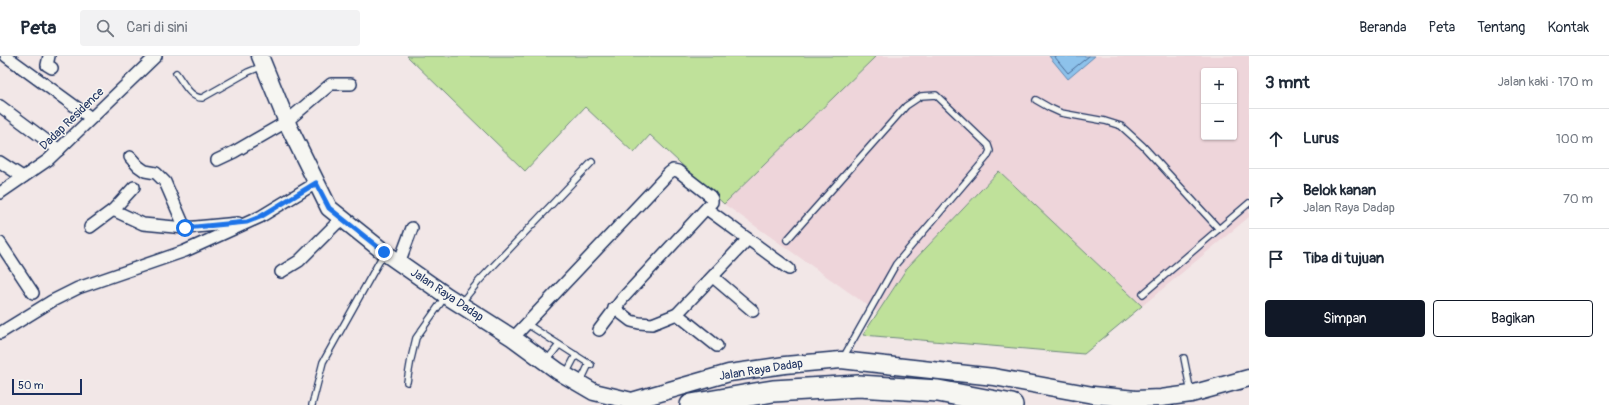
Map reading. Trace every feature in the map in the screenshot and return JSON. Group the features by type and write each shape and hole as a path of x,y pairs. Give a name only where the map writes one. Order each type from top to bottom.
{"highway":[{"path":"691,405 773,391 859,386 938,391 1012,405"}],"main road":[{"name":"Jalan Raya Dadap","path":"261,61 286,122 329,208 384,252 453,300 513,338 545,362 594,392 627,403 729,373 785,365 841,360 994,377 1093,395 1149,398 1162,398 1191,394 1249,378"}],"street":[{"path":"6,56 91,118"},
{"path":"48,56 47,65 52,68"},
{"name":"Dadap Residence","path":"0,193 48,160 156,56"},
{"path":"217,160 286,122 331,84 351,84"},
{"path":"0,106 59,150"},
{"path":"130,157 145,171 156,173 165,182 185,228"},
{"path":"0,162 23,177"},
{"path":"513,338 673,170 678,171 710,196 712,202 614,308 599,330"},
{"path":"0,333 52,301 78,288 180,254 260,217 316,183"},
{"path":"90,227 113,210 134,186"},
{"path":"707,209 788,269"},
{"path":"113,210 143,224 185,228 247,222"},
{"path":"281,272 299,261 342,218"},
{"path":"399,262 412,228"},
{"path":"614,308 630,321 639,323 652,324 677,314 748,239"},
{"path":"0,244 33,292"},
{"path":"713,277 753,311"},
{"path":"677,314 716,346"}],"lane":[{"path":"176,73 192,95 202,98 248,72 261,61"},
{"path":"787,240 906,106 921,96 936,95 988,145 990,151 987,157 896,264 841,360"},
{"path":"1036,100 1061,113 1109,121 1121,126 1142,146 1219,229"},
{"path":"407,382 416,338 453,300 479,281 592,162"},
{"path":"1143,294 1249,203"},
{"path":"312,405 323,362 384,252"},
{"path":"527,324 590,364 580,384"},
{"path":"545,362 559,345"},
{"path":"565,375 576,355"},
{"path":"1184,358 1191,394"}],"shaded area":[{"path":"876,56 1249,56 1249,217 1142,306 999,171 907,268 877,312 724,204"}],"green space":[{"path":"407,56 876,56 724,204 650,135 634,153 585,107 525,171"},
{"path":"999,171 1142,306 1084,354 863,335 907,268"}],"water":[{"path":"1049,56 1095,56 1068,79"}],"route":[{"path":"185,228 247,222 260,217 316,183 329,208 384,252"}]}
